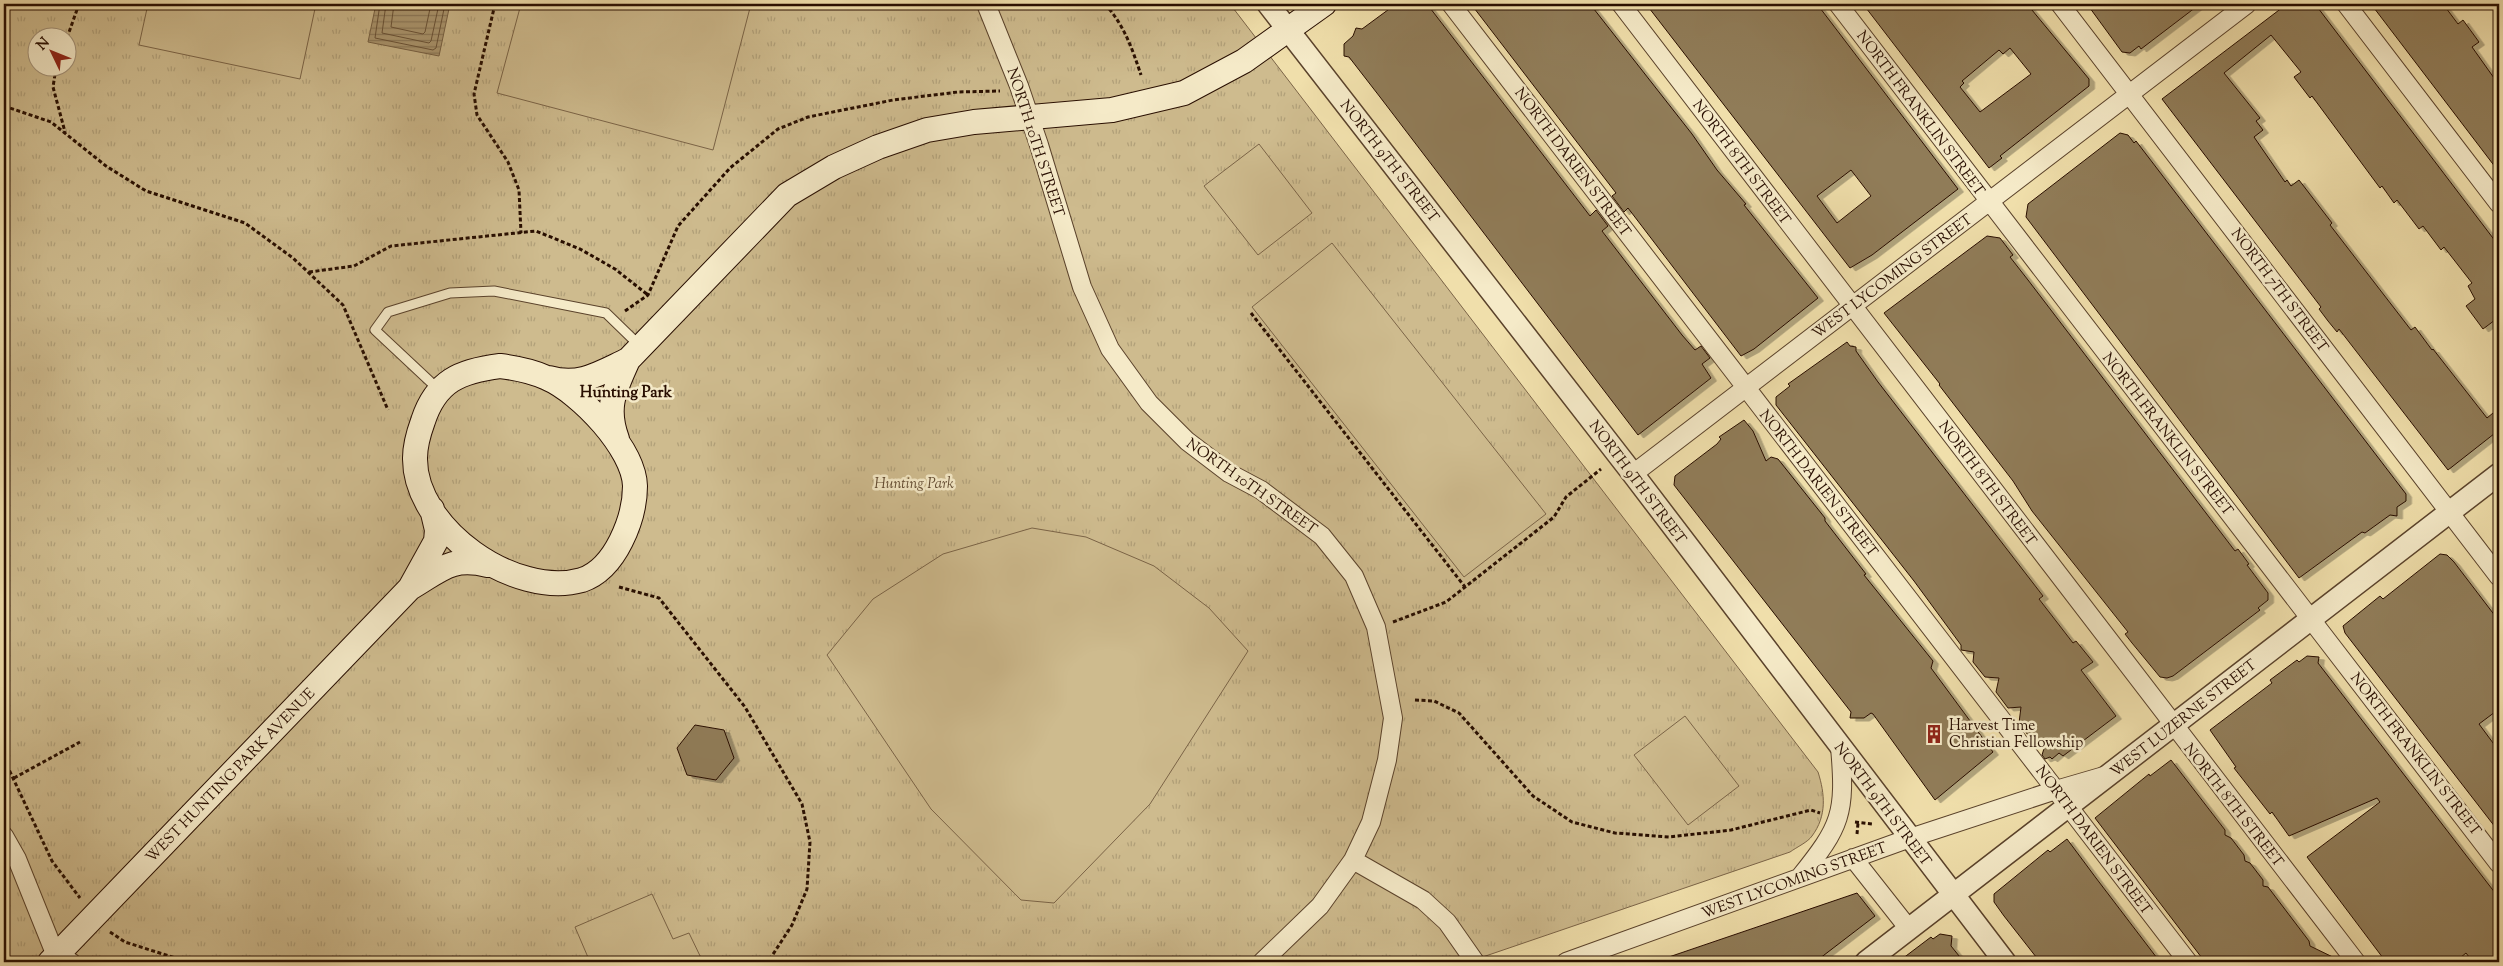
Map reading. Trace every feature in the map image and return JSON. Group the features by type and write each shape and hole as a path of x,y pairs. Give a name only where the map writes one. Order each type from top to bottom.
{"main road":[{"name":"WEST HUNTING PARK AVENUE","path":"432,508 454,536 473,554 516,577 560,582 582,580 600,570 616,550 623,536 633,504 635,485 629,464 619,444 610,413 613,395 635,353 787,195 834,167 878,147 927,130 974,122 1112,110 1184,94 1244,61 1324,4"},
{"name":"WEST HUNTING PARK AVENUE","path":"59,960 410,588 436,541 437,530 432,508 418,478 415,458 418,433 427,408 438,389 454,378 474,369 500,366 524,370 564,383 576,382 594,376 635,353"},
{"name":"WEST HUNTING PARK AVENUE","path":"549,378 588,408 619,444"},
{"name":"WEST HUNTING PARK AVENUE","path":"410,588 457,562 470,560 492,565"}],"street":[{"name":"NORTH 10TH STREET","path":"986,4 1029,117 1082,287 1110,349 1149,403 1187,441 1229,473 1261,490 1322,536 1354,576 1376,627 1393,718 1387,760 1370,822 1353,860 1320,906 1262,962"},
{"name":"NORTH 9TH STREET","path":"1268,4 1633,474 2005,962"},
{"name":"NORTH DARIEN STREET","path":"1451,4 2188,962"},
{"name":"NORTH 8TH STREET","path":"1621,4 2356,962"},
{"name":"NORTH FRANKLIN STREET","path":"1838,4 2499,864"},
{"name":"NORTH 7TH STREET","path":"2060,4 2499,577"},
{"name":"WEST LYCOMING STREET","path":"1633,474 2247,4"},
{"path":"2346,4 2499,204"},
{"name":"WEST LUZERNE STREET","path":"1866,962 1953,895 2062,798 2109,775 2499,474"},
{"path":"1799,878 1826,844 1839,818 1844,788 1840,747"},
{"name":"WEST LYCOMING STREET","path":"1566,962 1910,838 2062,798"},
{"path":"4,836 17,859 59,960"},
{"path":"1853,858 1909,929"},
{"path":"1353,860 1423,900 1447,922 1475,962"}],"lane":[{"path":"438,389 375,330 388,312 450,293 494,292 606,313 635,353"}],"path":[{"path":"4,10 18,4"},
{"path":"71,28 79,4"},
{"path":"495,4 474,94 477,115 508,162 519,190 521,233"},
{"path":"1105,4 1118,19 1131,44 1141,75"},
{"path":"54,78 53,87 66,133"},
{"path":"624,311 648,296 678,226 730,168 778,129 808,117 893,100 958,92 1000,91"},
{"path":"4,106 51,122 106,166 146,190 245,223 293,258 343,305 388,410"},
{"path":"308,272 354,266 391,246 536,231 580,249 615,269 648,296"},
{"path":"1250,313 1465,587"},
{"path":"1392,622 1446,602 1554,517 1566,497 1601,469"},
{"path":"619,587 659,598 745,706 802,804 810,842 807,889 792,925 768,962"},
{"path":"1415,700 1434,701 1459,714 1533,796 1572,822 1615,833 1669,837 1731,830 1811,810 1826,814"},
{"path":"14,778 80,742"},
{"path":"4,759 52,861 83,902"},
{"path":"1858,834 1858,823 1872,824"},
{"path":"105,928 125,942 188,962"}],"green space":[{"name":"Hunting Park","path":"4,4 1230,4 1818,772 1822,788 1822,813 1817,828 1808,840 1790,852 1468,962 4,962"},
{"path":"148,4 316,4 300,79 139,45"},
{"path":"521,4 751,4 713,150 497,93"},
{"path":"1259,144 1312,213 1258,255 1204,186"},
{"path":"1332,243 1546,514 1464,577 1252,307"},
{"path":"1032,528 1086,537 1154,566 1209,608 1248,651 1150,804 1054,903 1021,900 931,809 827,655 873,599 943,554"},
{"path":"1685,716 1739,786 1688,825 1634,755"},
{"path":"652,894 673,939 689,933 703,962 590,962 575,927"}],"water":[{"path":"376,4 450,4 439,56 368,42"}],"building":[{"path":"1396,4 1427,4 1590,216 1596,210 1608,226 1602,231 1682,335 1695,350 1701,346 1710,358 1702,364 1711,378 1638,435 1349,57 1344,56 1344,44 1353,36 1356,28 1362,29"},
{"path":"1471,4 1590,4 1818,298 1754,349 1741,356 1628,208 1624,212 1612,196 1616,193"},
{"path":"1646,4 1817,4 1958,189 1872,255 1850,268","holes":["1851,170 1871,196 1837,223 1817,196"]},
{"path":"1863,4 2027,4 2089,79 2089,86 2000,156 2002,158 1989,168","holes":["2010,48 2031,74 1980,112 1960,87 1964,83 1962,81 1999,50 2003,54"]},
{"path":"2087,4 2200,4 2141,49 2139,46 2130,53 2122,52"},
{"path":"2287,4 2315,4 2499,246 2499,317 2483,329 2466,306 2475,299 2468,286 2472,283 2444,247 2441,250 2423,226 2419,229 2397,200 2394,203 2382,186 2380,188 2312,96 2310,98 2294,77 2301,72 2271,35 2224,73 2260,118 2256,121 2263,130 2254,137 2285,182 2287,180 2291,186 2299,180 2332,223 2330,225 2411,330 2415,327 2487,418 2499,408 2499,430 2448,470 2339,329 2337,332 2328,321 2319,309 2321,307 2162,99"},
{"path":"2371,4 2443,4 2458,24 2463,20 2479,42 2472,47 2499,85 2499,172"},
{"path":"2120,133 2128,135 2134,143 2136,141 2406,494 2406,501 2397,507 2397,516 2390,515 2365,533 2362,532 2299,578 2026,217 2028,204"},
{"path":"1987,236 2000,238 2013,255 2010,257 2235,551 2238,549 2249,564 2247,565 2268,593 2268,600 2258,608 2260,610 2173,676 2167,678 2160,677 2132,643 2125,634 2128,632 2032,511 2013,481 1884,313"},
{"path":"1847,342 1850,346 1856,347 1856,351 1878,382 2043,596 2039,599 2073,643 2076,641 2093,662 2081,670 2116,716 2063,756 2059,753 2052,759 2050,757 2045,759 2042,755 2047,739 2031,739 2019,723 2021,707 2008,708 1996,692 1999,678 1985,677 1973,662 1974,652 1961,650 1961,645 1914,581 1776,405 1776,397 1790,386 1788,384"},
{"path":"1744,420 1753,431 1766,461 1771,457 1778,459 1825,518 1825,521 1866,574 1864,575 1933,661 1931,668 1993,752 1935,800 1873,714 1871,713 1864,718 1850,718 1851,712 1674,485 1675,476 1717,444 1721,439 1719,437"},
{"path":"2440,554 2447,555 2454,562 2499,621 2499,709 2479,724 2499,751 2499,832 2345,633 2343,626 2380,596 2383,599"},
{"path":"2307,656 2319,657 2318,663 2499,898 2499,962 2473,962 2466,953 2455,962 2386,962 2307,857 2380,802 2377,798 2289,836 2272,812 2270,814 2234,768 2236,767 2210,730 2272,683 2270,680 2297,660 2299,662"},
{"path":"695,725 724,730 734,758 716,780 687,775 677,748"},
{"path":"2171,760 2225,830 2225,835 2231,838 2244,855 2245,861 2250,863 2263,880 2263,886 2268,887 2309,941 2310,946 2343,962 2205,962 2095,818 2149,774 2150,776"},
{"path":"2067,839 2160,962 2040,962 2004,916 1994,902 1994,894 2048,850 2050,852"},
{"path":"1857,893 1875,916 1815,962 1664,962 1663,959"},
{"path":"1940,934 1952,936 1951,946 1964,962 1898,962 1931,937 1933,939"}],"place":[{"name":"Harvest Time Christian Fellowship","path":"1934,734"}],"district":[{"name":"Hunting Park","path":"626,391"}]}
